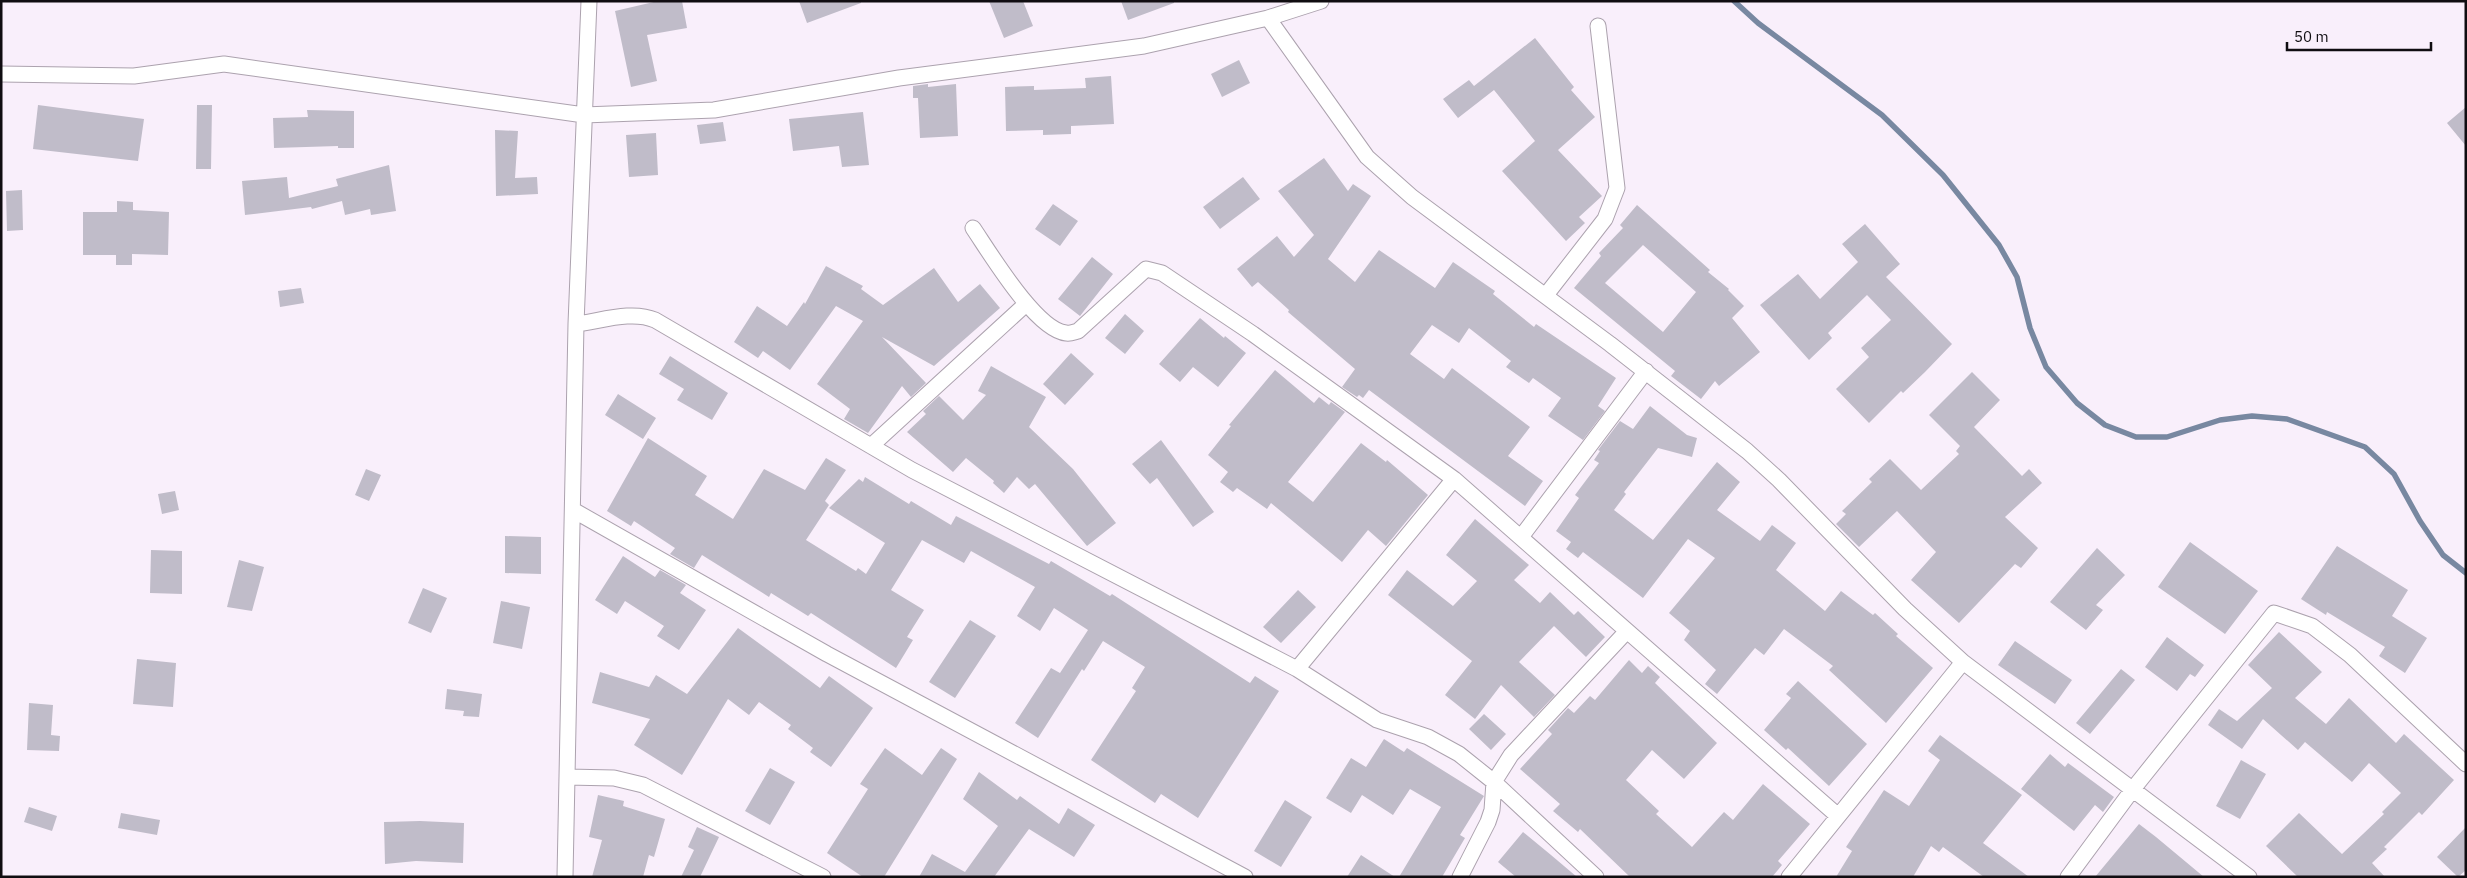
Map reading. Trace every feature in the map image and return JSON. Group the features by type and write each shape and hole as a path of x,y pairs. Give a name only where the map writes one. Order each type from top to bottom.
{"street":[{"path":"565,877 576,324 590,1"},
{"path":"1,74 134,76 224,64 584,115 714,110 899,78 1144,46 1268,18 1321,1"},
{"path":"1268,18 1367,157 1412,197 1546,295 1747,451 1905,609 1963,662 2249,877"},
{"path":"1546,295 1606,219 1617,188 1598,26"},
{"path":"973,228 1026,304 1056,330 1068,334 1078,331 1146,269 1162,273 1253,334 1454,479 1838,816"},
{"path":"871,446 1026,304"},
{"path":"576,324 645,316 912,470 1297,669 1377,720 1428,737 1459,754 1494,782 1596,877"},
{"path":"1521,537 1646,372"},
{"path":"1297,669 1454,479"},
{"path":"573,510 826,654 1239,875"},
{"path":"2068,877 2133,789 2274,613 2312,626 2350,656 2466,764"},
{"path":"1460,877 1492,810 1494,782 1510,755 1628,631"},
{"path":"1789,877 1963,662"},
{"path":"567,777 614,778 643,785 823,877"}],"building":[{"path":"658,1 682,1 687,28 647,35 657,81 631,87 615,11"},
{"path":"799,1 861,1 861,3 807,23"},
{"path":"989,1 1023,1 1033,26 1004,38"},
{"path":"1121,1 1174,1 1174,3 1128,20"},
{"path":"1535,38 1574,87 1571,90 1595,117 1558,150 1602,196 1579,217 1585,223 1566,241 1502,171 1535,141 1494,90 1458,118 1443,99 1469,80 1474,86"},
{"path":"1239,60 1250,83 1222,97 1211,74"},
{"path":"1111,76 1114,124 1071,126 1071,134 1043,135 1043,130 1006,131 1005,87 1034,86 1034,90 1086,88 1085,78"},
{"path":"928,84 928,87 956,84 958,136 920,138 918,98 913,98 913,86"},
{"path":"38,105 144,119 138,161 33,149"},
{"path":"197,105 212,105 211,169 196,169"},
{"path":"2466,107 2466,146 2447,123"},
{"path":"307,110 354,111 354,148 338,148 338,146 274,148 273,118 308,117"},
{"path":"863,112 869,165 842,167 839,146 793,151 789,119"},
{"path":"723,122 726,141 700,144 697,125"},
{"path":"495,130 518,131 515,178 537,177 538,194 496,196"},
{"path":"656,133 658,175 629,177 626,135"},
{"path":"1324,158 1348,191 1353,184 1371,196 1328,259 1355,282 1379,250 1435,288 1453,262 1495,291 1493,294 1534,327 1536,324 1616,378 1598,406 1605,411 1583,440 1548,416 1561,398 1533,378 1529,383 1506,367 1511,361 1469,328 1459,343 1432,325 1410,354 1444,379 1452,368 1530,427 1508,456 1543,481 1525,506 1369,390 1363,398 1359,395 1357,397 1342,387 1355,369 1288,312 1289,310 1258,282 1252,287 1237,269 1277,236 1294,257 1314,235 1278,191"},
{"path":"389,165 396,211 371,215 370,209 345,215 342,201 312,209 311,207 245,215 242,181 287,177 289,198 338,186 336,179"},
{"path":"1243,177 1260,199 1220,229 1203,207"},
{"path":"22,190 23,230 7,231 6,191"},
{"path":"117,201 133,202 133,210 169,212 168,255 132,254 132,265 116,265 116,255 83,255 83,212 117,212"},
{"path":"1053,204 1078,221 1060,246 1035,229"},
{"path":"1637,205 1710,270 1708,272 1729,289 1744,306 1732,318 1760,352 1719,386 1715,381 1701,399 1671,376 1675,371 1574,288 1601,256 1599,253 1623,228 1620,225","holes":["1643,245 1696,292 1663,332 1605,283"]},
{"path":"1865,224 1900,264 1886,277 1952,344 1903,393 1901,391 1869,423 1836,389 1869,357 1861,348 1891,320 1867,295 1828,333 1832,338 1809,360 1760,305 1798,274 1820,299 1858,262 1842,244"},
{"path":"1092,257 1113,274 1080,316 1058,299"},
{"path":"826,266 863,286 861,289 883,305 934,268 958,302 980,284 1000,308 934,366 882,337 926,383 911,397 902,386 868,433 844,419 850,409 817,384 863,321 836,306 790,370 763,351 758,358 734,342 757,306 787,326 804,302 805,304"},
{"path":"301,288 304,303 280,307 278,291"},
{"path":"1125,314 1144,331 1125,354 1105,338"},
{"path":"1200,318 1246,353 1218,387 1193,367 1180,382 1159,364"},
{"path":"1071,353 1094,374 1065,405 1043,384"},
{"path":"670,356 728,393 712,420 677,400 684,389 659,374"},
{"path":"991,366 1046,397 1029,427 1073,469 1116,523 1087,546 1035,484 1029,489 1017,477 1004,493 993,483 994,481 966,458 953,472 907,432 926,414 923,411 939,396 963,420 986,395 978,391"},
{"path":"1275,370 1314,403 1319,397 1329,405 1331,402 1345,412 1288,482 1313,502 1361,443 1386,462 1387,460 1428,495 1386,546 1368,530 1342,562 1271,503 1267,509 1237,488 1233,492 1220,482 1228,472 1208,455 1231,426 1229,425"},
{"path":"1972,372 2000,400 1974,427 2022,476 2029,469 2042,483 2005,517 2038,548 2021,568 2015,564 1959,623 1911,580 1936,552 1897,511 1859,547 1836,524 1846,514 1842,511 1872,482 1869,479 1890,459 1921,490 1959,454 1956,451 1960,446 1929,415"},
{"path":"618,394 656,418 643,439 605,415"},
{"path":"1650,406 1687,435 1697,438 1692,457 1658,448 1624,492 1626,494 1614,510 1653,540 1717,462 1740,482 1717,510 1760,541 1772,525 1796,543 1776,570 1825,611 1841,591 1873,615 1875,613 1898,634 1896,636 1933,668 1886,723 1829,670 1833,666 1784,629 1764,655 1755,648 1717,694 1705,684 1716,670 1684,640 1690,631 1669,613 1715,558 1688,539 1643,598 1583,552 1578,558 1566,549 1571,542 1556,531 1579,498 1575,495 1599,463 1594,460 1600,451 1598,450 1620,421 1633,429"},
{"path":"648,438 707,476 695,495 733,519 764,469 805,490 826,458 846,470 825,501 829,505 806,540 856,571 858,568 866,574 885,543 829,508 859,479 863,482 865,477 909,504 911,501 951,525 956,516 1049,564 1051,561 1110,596 1112,594 1250,683 1255,676 1279,691 1198,818 1161,794 1155,803 1091,760 1136,691 1132,688 1145,667 1103,641 1084,671 1082,669 1038,738 1015,723 1051,668 1060,673 1088,630 1054,608 1040,631 1017,616 1035,587 971,551 964,563 922,540 891,590 924,610 907,637 913,640 896,668 811,613 808,616 771,593 769,597 702,555 694,568 670,554 675,548 634,521 631,526 607,511"},
{"path":"1161,440 1214,512 1193,527 1157,478 1150,484 1132,464"},
{"path":"366,469 381,475 369,501 355,495"},
{"path":"175,491 179,510 162,514 158,494"},
{"path":"1475,519 1529,565 1514,580 1540,603 1550,592 1574,615 1578,611 1605,637 1586,657 1554,626 1519,662 1555,695 1534,717 1501,685 1475,719 1445,695 1472,661 1388,595 1407,570 1453,606 1477,581 1446,555"},
{"path":"505,536 541,537 541,574 505,573"},
{"path":"2190,542 2258,591 2225,634 2158,587"},
{"path":"2337,546 2408,590 2392,616 2427,638 2405,673 2379,656 2385,647 2327,612 2326,615 2301,599"},
{"path":"2097,548 2125,575 2096,605 2103,610 2086,630 2050,602"},
{"path":"151,550 182,551 182,594 150,593"},
{"path":"623,556 655,577 660,570 686,585 680,593 706,610 679,650 657,636 664,626 625,601 617,614 595,600"},
{"path":"239,560 264,567 252,611 227,607"},
{"path":"423,588 447,598 431,633 408,623"},
{"path":"1298,590 1316,607 1281,643 1263,627"},
{"path":"501,601 530,607 522,649 493,643"},
{"path":"970,620 996,636 955,698 929,682"},
{"path":"738,628 820,688 829,676 873,708 831,767 810,752 813,748 788,729 791,725 759,702 749,715 728,699 682,775 634,745 650,719 592,703 600,672 649,687 656,675 687,694"},
{"path":"2279,632 2322,672 2295,698 2326,724 2349,698 2396,743 2404,734 2454,780 2422,815 2419,812 2384,847 2387,849 2372,863 2385,877 2298,877 2266,846 2299,813 2342,854 2384,814 2382,812 2401,793 2369,763 2352,782 2305,742 2298,750 2263,719 2242,749 2208,725 2219,709 2237,721 2272,688 2248,665"},
{"path":"2167,637 2204,665 2195,677 2190,674 2177,691 2145,667"},
{"path":"2015,641 2072,680 2055,704 1998,665"},
{"path":"137,659 176,663 173,707 133,704"},
{"path":"1629,660 1642,673 1648,666 1660,677 1655,683 1717,743 1684,779 1652,750 1626,780 1659,811 1656,814 1692,847 1724,812 1733,820 1763,784 1810,824 1778,861 1782,865 1772,877 1630,877 1580,829 1578,832 1553,811 1560,804 1520,769 1552,734 1548,730 1568,708 1574,713 1590,696 1595,700"},
{"path":"2121,669 2135,680 2090,734 2076,723"},
{"path":"1798,681 1867,744 1829,786 1788,748 1786,750 1764,730 1791,698 1786,694"},
{"path":"447,689 482,694 479,717 463,716 464,711 445,709"},
{"path":"29,703 53,705 51,735 60,736 59,751 27,750"},
{"path":"1484,714 1506,734 1491,750 1469,729"},
{"path":"1940,735 2022,795 1983,843 2029,877 1984,877 1943,847 1939,852 1931,846 1913,877 1836,877 1852,851 1846,847 1884,790 1909,806 1940,760 1928,751"},
{"path":"1384,739 1404,752 1407,748 1484,796 1460,835 1465,838 1442,877 1399,877 1441,807 1410,789 1393,815 1362,795 1351,813 1326,798 1351,758 1366,767"},
{"path":"885,748 922,775 941,748 957,759 884,877 863,877 827,853 868,789 860,784"},
{"path":"2050,754 2065,767 2068,763 2114,797 2103,812 2095,805 2074,831 2021,789"},
{"path":"2241,760 2266,774 2240,819 2216,806"},
{"path":"770,768 795,782 770,825 745,811"},
{"path":"979,772 1017,800 1020,796 1059,824 1068,808 1095,825 1074,857 1029,829 994,877 919,877 932,854 965,872 998,826 963,799"},
{"path":"598,795 624,801 623,806 665,819 654,857 649,855 643,877 592,877 602,840 589,837"},
{"path":"1285,800 1312,817 1281,867 1254,851"},
{"path":"29,807 57,816 52,831 24,822"},
{"path":"121,813 160,820 157,835 118,828"},
{"path":"384,822 464,823 463,863 416,861 385,864"},
{"path":"2139,824 2156,837 2204,877 2095,877"},
{"path":"697,827 719,837 700,877 681,877 694,850 688,847"},
{"path":"2466,827 2466,870 2458,877 2437,857"},
{"path":"1523,832 1577,877 1516,877 1498,862"},
{"path":"1361,855 1395,877 1347,877"}],"waterway":[{"path":"1734,1 1758,23 1882,115 1943,175 1999,245 2017,277 2030,328 2046,367 2077,403 2105,425 2136,437 2167,437 2220,420 2252,416 2287,419 2365,447 2394,474 2420,521 2443,555 2466,573"}]}
